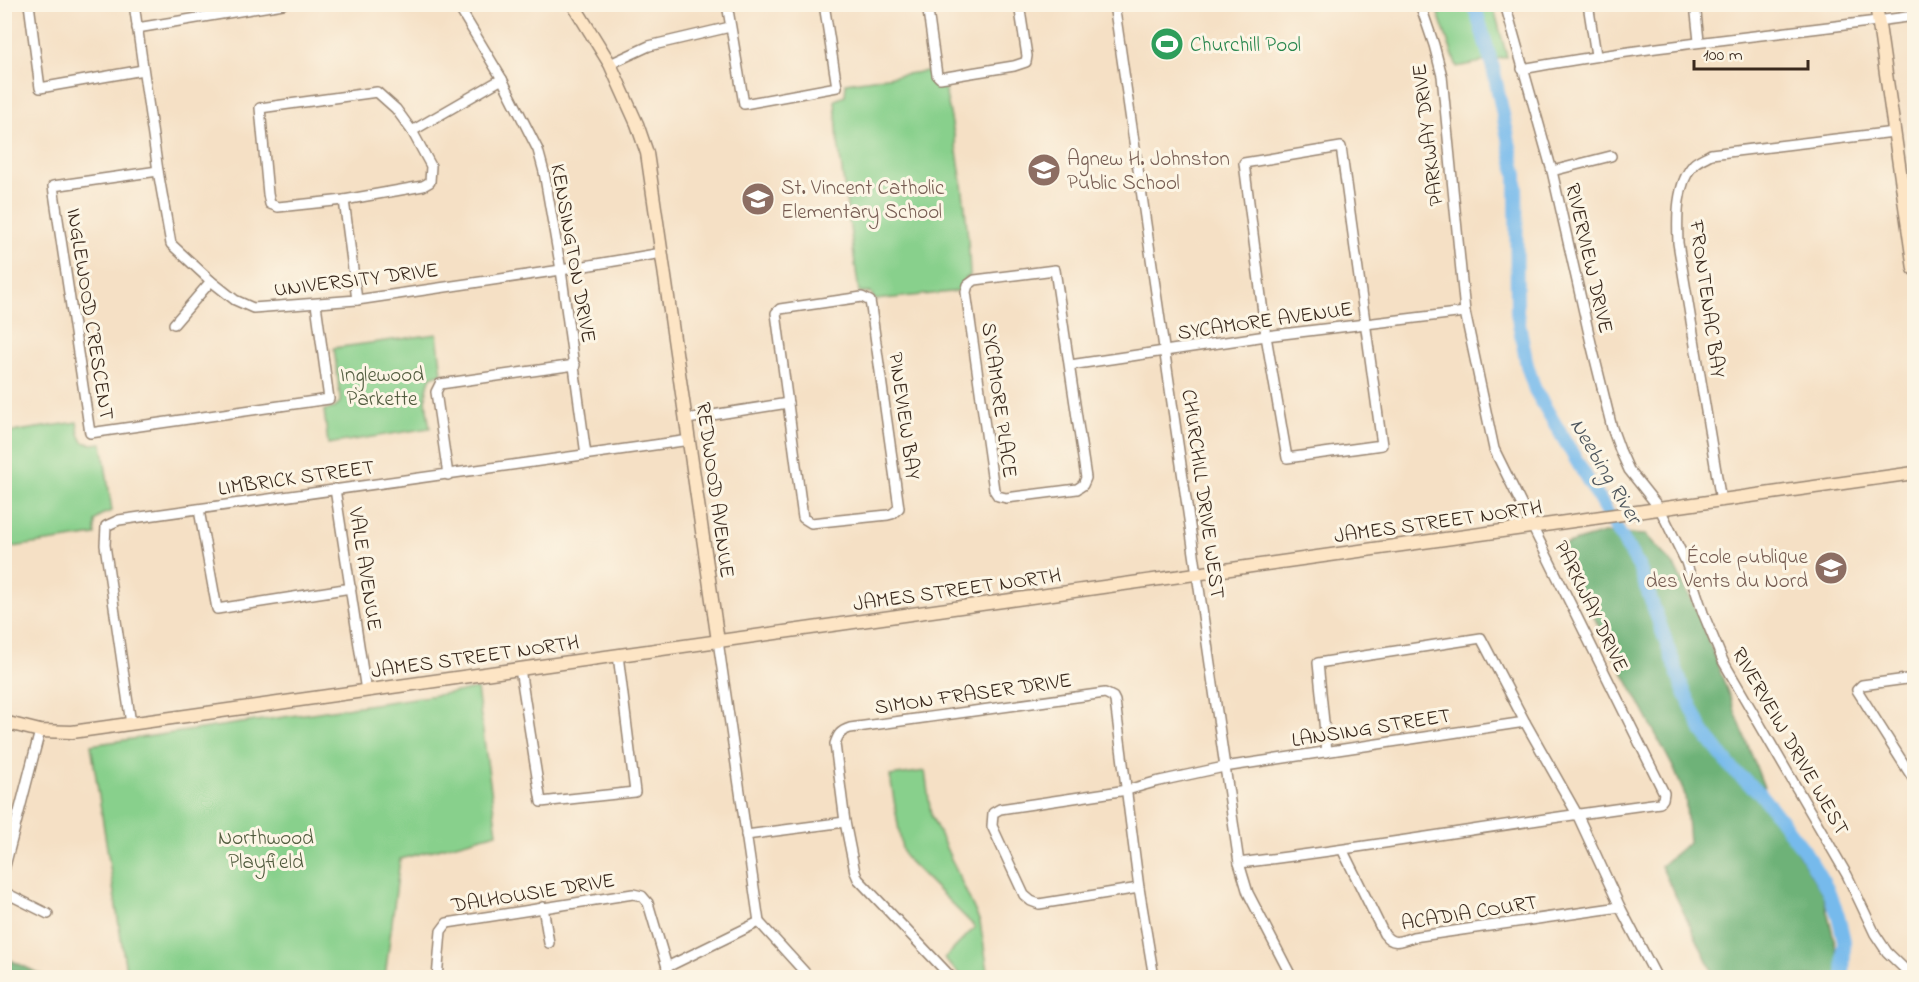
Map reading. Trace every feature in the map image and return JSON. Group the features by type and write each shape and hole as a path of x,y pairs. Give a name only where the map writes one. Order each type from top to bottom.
{"street":[{"path":"29,4 40,88 143,70"},
{"name":"UNIVERSITY DRIVE","path":"134,4 171,244 235,300 253,308 357,300 662,253"},
{"path":"137,28 243,7 283,4"},
{"name":"KENSINGTON DRIVE","path":"457,4 502,79 538,150 561,270 586,455"},
{"name":"REDWOOD AVENUE","path":"573,4 610,64 637,124 646,153 687,419 759,922"},
{"path":"727,4 744,104 837,87 824,4"},
{"path":"927,4 937,75 940,78 1026,62 1019,4"},
{"name":"CHURCHILL DRIVE WEST","path":"1114,4 1239,863 1250,897 1292,978"},
{"name":"PARKWAY DRIVE","path":"1239,863 1343,851 1659,803 1663,799 1664,793 1494,449 1465,312 1442,76 1420,4"},
{"name":"RIVERVIEW DRIVE","path":"1505,4 1552,171 1612,428 1629,470 1660,509"},
{"path":"1588,4 1596,55"},
{"path":"1695,4 1700,41"},
{"path":"1876,4 1913,246 1914,269"},
{"path":"1522,69 1596,55 1914,16"},
{"path":"610,64 649,46 730,27"},
{"path":"412,131 502,79"},
{"path":"377,92 396,109 412,131 431,166 430,182 423,186 344,200 278,207 270,204 260,108 377,92"},
{"name":"FRONTENAC BAY","path":"1721,501 1678,243 1677,218 1683,181 1695,163 1711,154 1894,132"},
{"path":"1341,147 1365,325 1382,446 1287,458 1266,336 1244,163 1341,147"},
{"path":"1552,171 1611,156"},
{"name":"INGLEWOOD CRESCENT","path":"158,171 53,186 90,433 329,399 316,304"},
{"path":"344,200 357,300"},
{"name":"SYCAMORE PLACE","path":"1055,270 1070,365 1086,478 1083,485 1077,489 1006,498 998,496 994,490 966,292 968,285 975,280 1055,270"},
{"path":"174,324 211,281"},
{"name":"PINEVIEW BAY","path":"866,298 871,307 899,503 897,511 888,515 807,522 803,518 788,403 776,313 780,309 866,298"},
{"name":"SYCAMORE AVENUE","path":"1070,365 1266,336 1465,312"},
{"path":"448,475 436,392 440,384 574,365"},
{"path":"687,419 788,403"},
{"name":"LIMBRICK STREET","path":"132,724 105,545 106,526 118,520 690,440"},
{"name":"JAMES STREET NORTH","path":"4,722 40,731 72,732 1914,473"},
{"name":"VALE AVENUE","path":"335,489 366,691"},
{"name":"RIVERVEIW DRIVE WEST","path":"1660,509 1686,562 1702,613 1723,662 1847,875 1875,934 1893,958 1914,978"},
{"path":"198,510 217,609 351,588"},
{"path":"1327,752 1318,663 1481,638 1577,814 1620,907 1657,978"},
{"path":"520,669 541,802 635,792 618,655"},
{"path":"1914,678 1862,685 1857,690 1914,780"},
{"name":"SIMON FRASER DRIVE","path":"952,978 858,879 852,865 845,822 837,736 843,730 1100,693 1109,695 1115,701 1139,888 1153,970 1152,978"},
{"name":"LANSING STREET","path":"1139,888 1041,904 1031,901 1024,895 992,826 993,813 1000,809 1127,790 1224,767 1525,722"},
{"path":"4,870 40,731"},
{"path":"746,835 845,822"},
{"name":"ACADIA COURT","path":"1343,851 1384,934 1389,941 1395,943 1413,937 1620,907"},
{"path":"4,892 48,914"},
{"name":"DALHOUSIE DRIVE","path":"437,978 441,931 444,925 451,922 633,894 642,896 648,903 667,967"},
{"path":"543,908 549,943"},
{"path":"665,978 667,967 759,922 810,977"}],"green space":[{"path":"1435,5 1493,5 1507,57 1457,67"},
{"path":"927,71 933,86 944,85 965,204 970,276 964,279 960,291 875,300 871,293 859,292 838,142 835,100 845,96 846,83"},
{"name":"Inglewood Parkette","path":"437,334 442,373 431,377 427,390 426,402 430,428 328,444 324,410 335,408 340,402 334,348"},
{"path":"77,422 83,442 102,443 112,511 101,515 95,521 95,535 6,548 4,531 5,433"},
{"path":"1604,533 1646,535 1675,567 1699,616 1774,814 1823,894 1843,977 1715,977 1661,866 1689,842 1685,795 1674,769 1557,547"},
{"name":"Northwood Playfield","path":"477,689 497,833 400,859 385,977 127,977 91,745"},
{"path":"925,771 931,815 980,922 989,977 963,977 944,959 975,927 905,857 902,849 890,776"},
{"path":"4,957 46,977 5,977"}],"waterway":[{"name":"Neebing River","path":"1474,4 1493,68 1516,175 1517,313 1527,365 1535,390 1639,567 1682,686 1703,732 1735,772 1760,793 1804,850 1828,890 1838,915 1844,941 1843,978"}],"place":[{"name":"Churchill Pool","path":"1167,44"},
{"name":"Agnew H. Johnston Public School","path":"1044,170"},
{"name":"St. Vincent Catholic Elementary School","path":"758,199"},
{"name":"École publique des Vents du Nord","path":"1831,568"}]}
